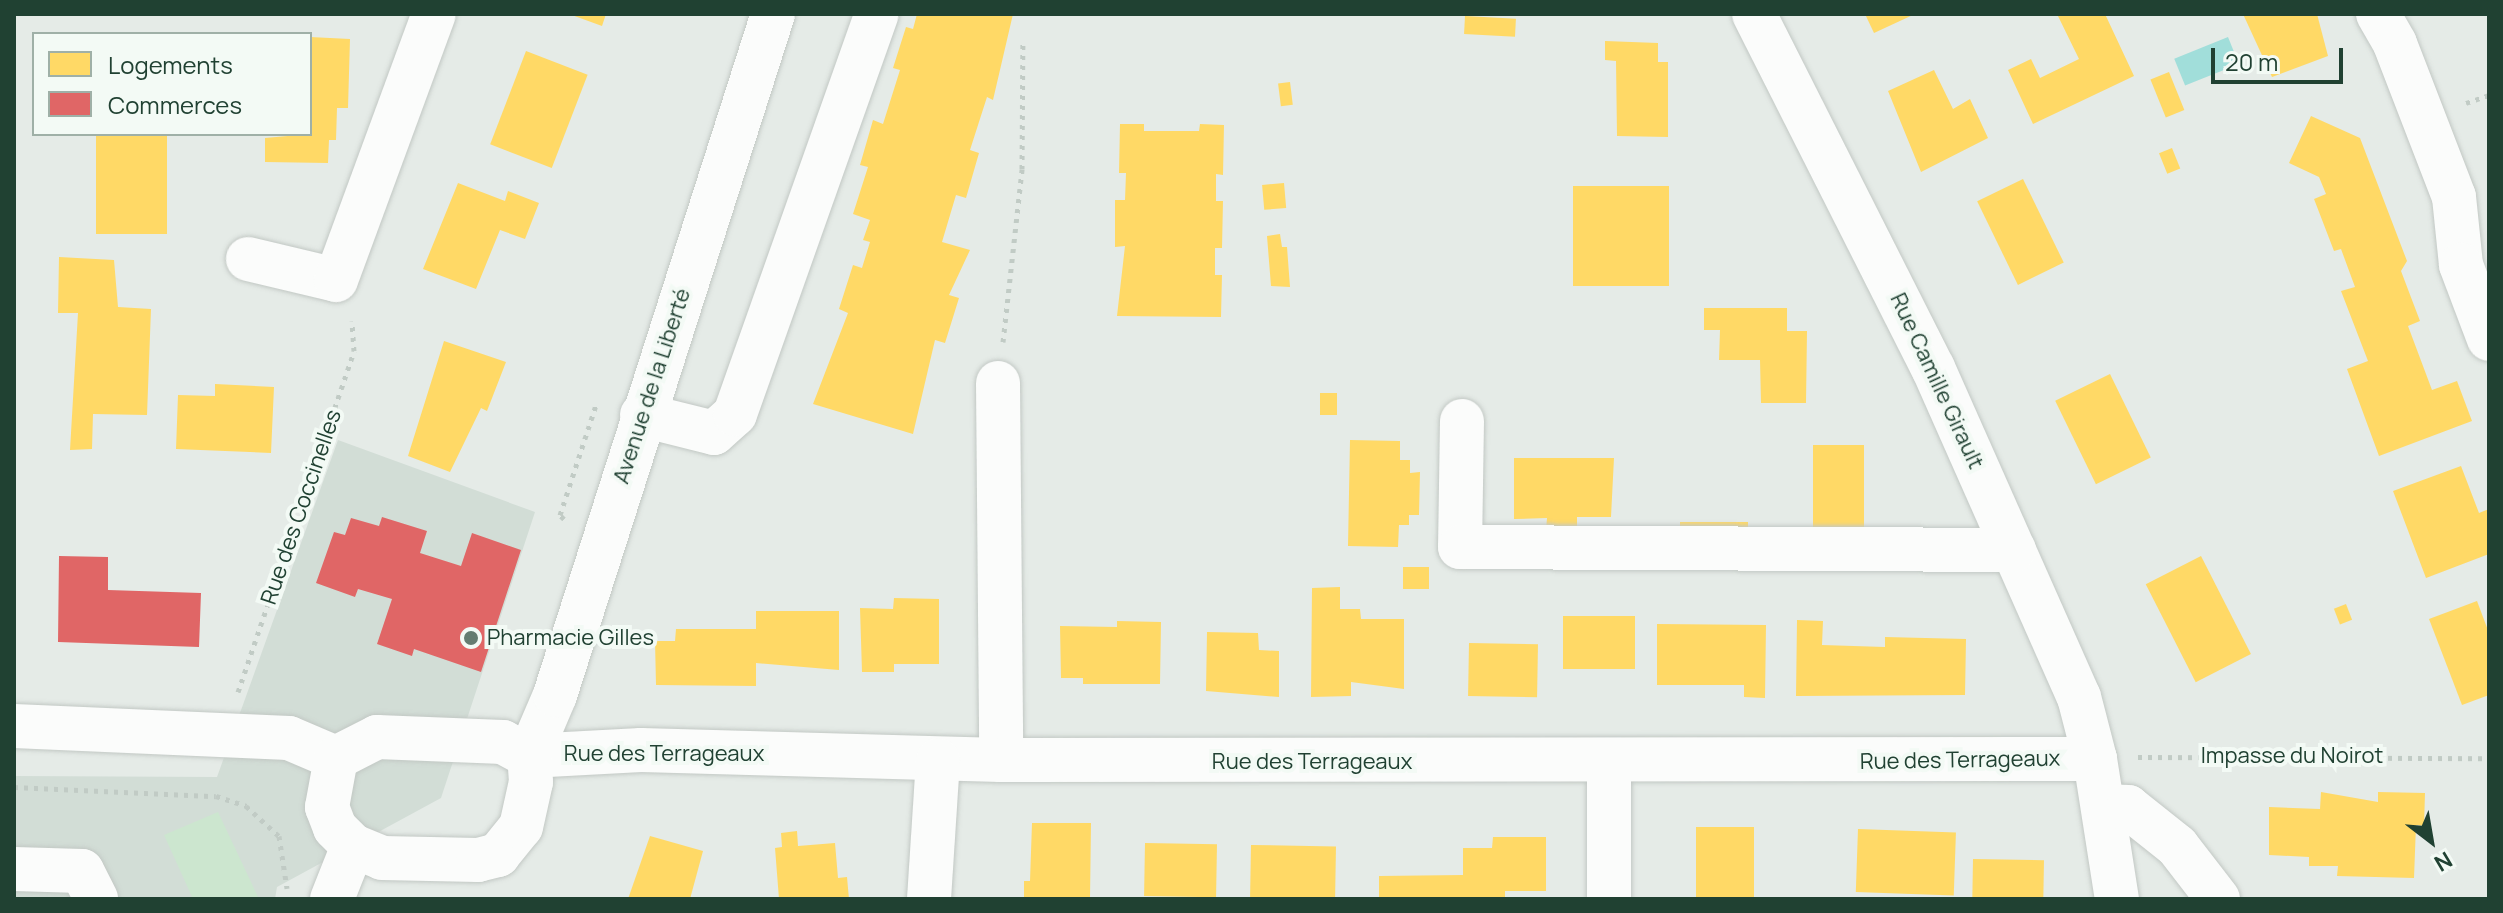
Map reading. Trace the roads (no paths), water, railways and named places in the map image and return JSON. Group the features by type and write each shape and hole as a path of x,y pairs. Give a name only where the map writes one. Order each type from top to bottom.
{"street":[{"path":"248,259 336,280 434,14"},
{"name":"Avenue de la Liberté","path":"529,756 555,695 642,415 773,14"},
{"path":"642,415 698,433 714,433 735,414 877,14"},
{"name":"Rue Camille Girault","path":"1754,14 1933,368 2079,697 2095,759 2117,899"},
{"path":"2378,14 2395,44 2454,197 2461,265 2489,339"},
{"path":"998,383 1001,760"},
{"path":"1462,421 1460,547 2014,550"},
{"path":"14,726 289,738 336,758"},
{"path":"377,737 503,742 529,756 531,782 521,827 498,855 478,860 397,859 353,846 335,828 327,807 336,758 377,737"},
{"name":"Rue des Terrageaux","path":"529,756 641,750 938,760 1609,763 2095,759"},
{"path":"929,899 938,760"},
{"path":"1609,763 1609,899"},
{"path":"2103,806 2128,807 2177,846 2218,899"},
{"path":"332,899 353,846"},
{"path":"14,869 82,871 96,899"}],"water":[{"path":"2228,37 2239,64 2185,86 2174,59"}],"place":[{"name":"Pharmacie Gilles","path":"471,638"}]}
